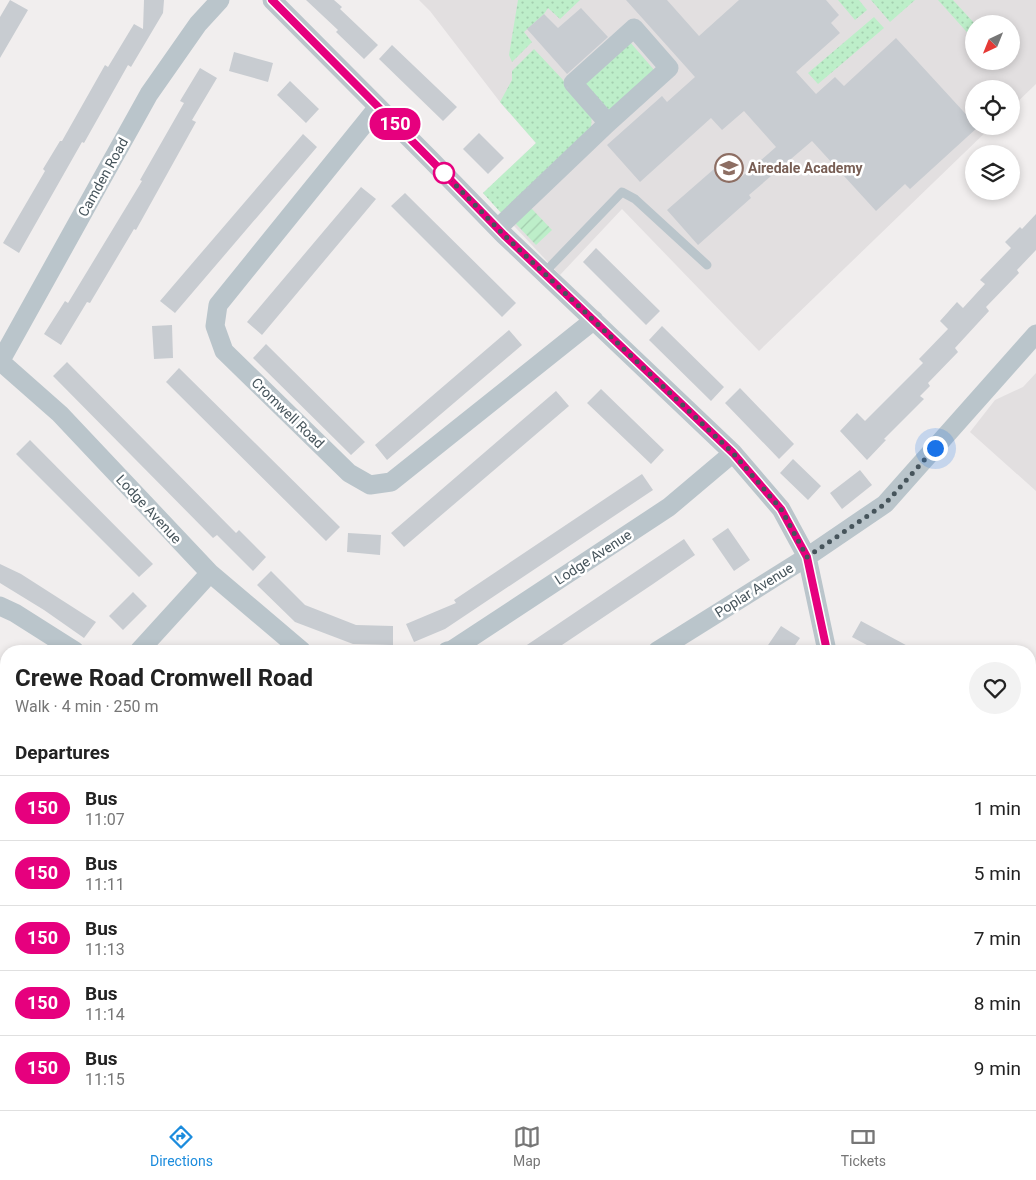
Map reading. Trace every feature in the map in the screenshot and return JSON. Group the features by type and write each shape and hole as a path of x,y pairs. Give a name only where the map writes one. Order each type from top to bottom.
{"street":[{"name":"Camden Road","path":"0,362 149,94 198,24 220,0"},
{"path":"272,0 498,228 733,453 781,509 807,557 826,645"},
{"path":"498,228 608,122 669,68 634,28 573,83 608,122"},
{"name":"Cromwell Road","path":"378,107 218,305 215,326 224,351 349,473 370,484 391,482 594,320"},
{"name":"Poplar Avenue","path":"668,645 807,557 885,504 1036,334"},
{"name":"Lodge Avenue","path":"0,362 60,414 210,573 295,645"},
{"name":"Lodge Avenue","path":"460,645 669,507 733,453"},
{"path":"144,645 210,573"},
{"path":"0,606 15,613 66,645"}],"lane":[{"path":"544,273 622,192 635,200 707,265"}],"shaded area":[{"name":"Airedale Academy","path":"419,0 1036,0 1036,84 1020,99 1020,80 965,80 965,135 983,135 972,145 965,145 965,152 759,351 622,209 560,275 483,193 536,143 500,102 430,11"},
{"path":"1036,373 1036,491 970,432 995,400 1023,387"}],"green space":[{"path":"518,0 580,0 560,19 548,8 524,32 532,42 512,62 509,55"},
{"path":"838,0 859,0 867,10 855,20"},
{"path":"871,0 915,0 890,22"},
{"path":"938,0 953,0 967,15 965,15 965,30"},
{"path":"874,17 884,28 818,84 808,73"},
{"path":"630,42 655,71 608,112 583,84"},
{"path":"534,49 592,111 591,129 502,214 483,193 536,143 500,102 512,80 512,71"},
{"path":"531,208 552,230 536,245 515,223"}],"building":[{"path":"10,0 28,10 0,58 0,17"},
{"path":"144,0 164,0 163,13 131,67 128,65 19,253 3,243 45,171 43,169 60,141 62,141 105,65 108,67 134,24 143,29"},
{"path":"306,0 334,0 342,7 340,9 378,45 364,59 336,32 338,30"},
{"path":"626,0 667,0 699,36 739,0 826,0 839,15 831,23 840,33 796,72 816,94 835,77 844,86 896,38 965,113 965,135 969,135 910,189 905,184 876,211 812,141 749,195 751,198 698,245 667,210 722,162 738,180 776,147 744,111 722,130 711,118 640,182 607,145 662,96 667,102 695,77"},
{"path":"581,8 608,37 567,74 527,29 544,14 558,28"},
{"path":"392,45 457,107 443,121 379,59"},
{"path":"234,52 273,63 268,82 229,71"},
{"path":"200,68 217,78 192,120 196,122 136,230 134,229 90,303 87,302 61,345 44,334 65,301 68,303 142,181 140,180 184,103 180,101"},
{"path":"290,81 319,109 306,123 277,95"},
{"path":"479,133 504,158 488,174 463,149"},
{"path":"303,134 317,147 175,313 160,301"},
{"path":"361,187 376,199 262,335 247,322"},
{"path":"405,193 516,303 502,317 391,206"},
{"path":"1036,214 1036,250 1017,270 1019,273 986,307 989,311 955,348 958,352 928,383 930,386 920,396 924,399 884,439 886,440 867,460 840,431 857,413 865,421 923,363 919,359 948,329 940,321 957,302 963,308 985,284 980,280 1011,248 1005,242 1020,227 1022,229"},
{"path":"596,248 660,311 646,325 583,262"},
{"path":"172,325 173,358 154,359 152,326"},
{"path":"662,326 724,387 711,401 649,340"},
{"path":"509,330 522,345 387,460 375,445"},
{"path":"266,344 365,442 351,455 253,358"},
{"path":"67,362 236,533 239,530 266,557 253,571 217,535 213,538 53,376"},
{"path":"179,368 340,527 326,541 166,382"},
{"path":"740,388 794,444 779,459 725,403"},
{"path":"601,389 664,450 651,464 587,403"},
{"path":"556,391 569,406 404,547 391,533"},
{"path":"30,440 153,564 139,577 16,454"},
{"path":"793,459 821,486 808,500 780,473"},
{"path":"860,470 872,485 842,509 830,493"},
{"path":"642,474 653,490 445,629 414,642 406,624 456,603 454,600"},
{"path":"728,528 750,560 734,571 712,539"},
{"path":"348,533 381,535 380,555 347,552"},
{"path":"684,539 695,555 562,645 527,645"},
{"path":"0,564 21,574 96,622 84,638 44,610 0,583"},
{"path":"271,571 305,605 356,625 393,626 393,645 353,644 295,622 257,585"},
{"path":"133,592 147,606 123,630 109,616"},
{"path":"861,621 906,645 867,645 852,637"},
{"path":"781,626 800,638 795,645 768,645"}],"bus line":[{"name":"150","path":"272,0 504,235 733,453 781,509 807,557 826,645"}],"place":[{"name":"Airedale Academy","path":"729,168"}],"route":[{"path":"444,173 504,235 733,453 781,509 807,557 885,504 935,448"}]}
